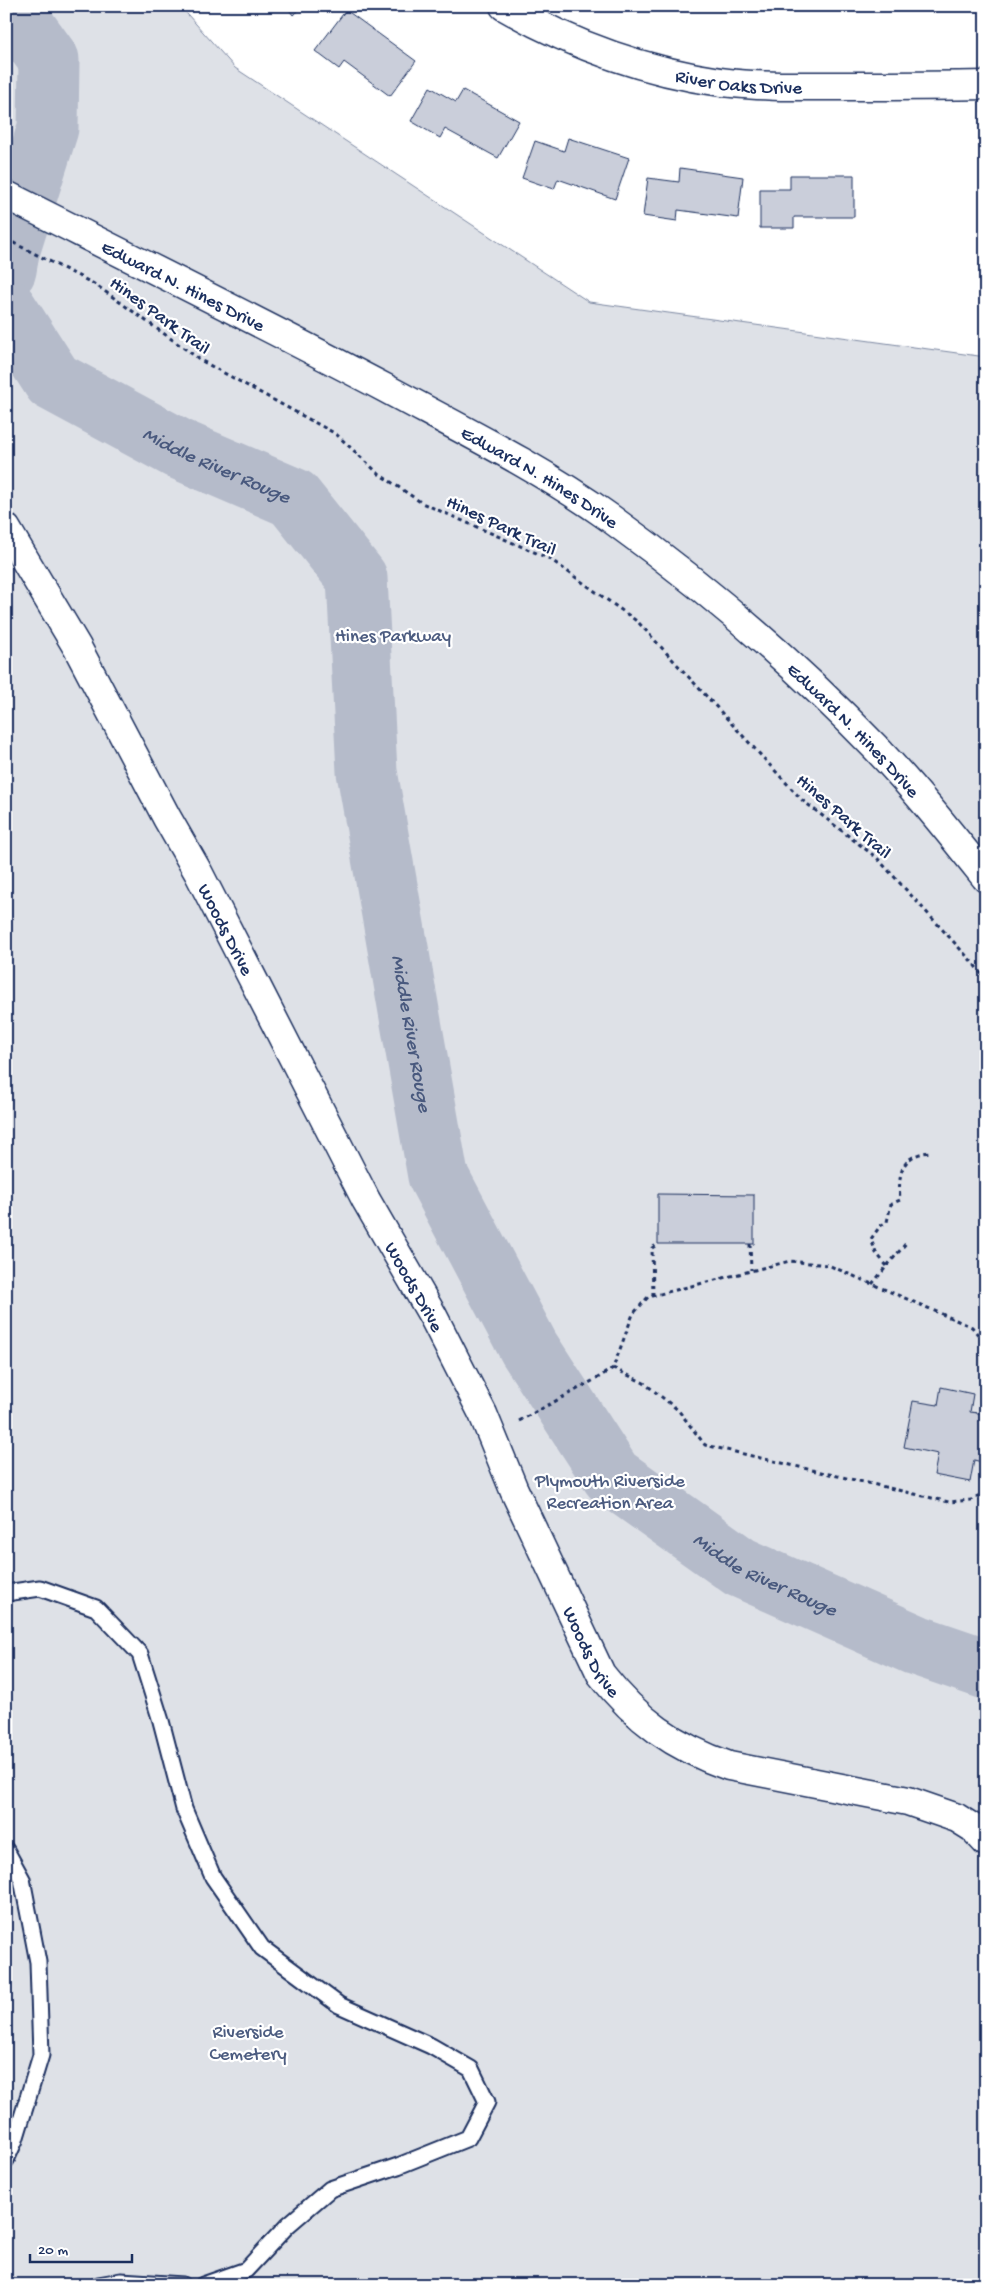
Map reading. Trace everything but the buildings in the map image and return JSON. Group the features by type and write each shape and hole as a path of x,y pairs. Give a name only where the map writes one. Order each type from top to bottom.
{"street":[{"name":"River Oaks Drive","path":"504,6 544,29 602,53 661,70 722,82 783,86 986,85"},
{"name":"Edward N. Hines Drive","path":"6,195 289,337 492,445 608,517 710,593 820,692 878,750 933,812 986,878"},
{"name":"Woods Drive","path":"6,528 77,647 167,818 198,872 366,1200 433,1316 483,1414 514,1490 601,1674 621,1700 643,1720 675,1743 701,1756 729,1766 908,1801 956,1818 972,1828 986,1842"}],"lane":[{"path":"6,1593 40,1588 96,1608 140,1654 161,1721 184,1810 213,1877 262,1948 339,2005 431,2046 471,2069 487,2102 468,2138 398,2166 330,2189 288,2225 246,2270 203,2285"},
{"path":"6,1850 22,1878 38,1962 41,2055 15,2140 6,2160"},
{"path":"98,2285 121,2281 183,2285"}],"path":[{"name":"Hines Park Trail","path":"6,239 96,285 202,362 336,434 380,474 422,503 550,559 638,622 802,800 877,858 973,963 986,980"},
{"path":"887,1266 876,1253 871,1239 880,1226 887,1222 891,1204 900,1200 902,1169 908,1159 919,1153 930,1152"},
{"path":"872,1284 907,1242"},
{"path":"653,1296 652,1248 658,1244"},
{"path":"750,1244 750,1270"},
{"path":"514,1424 613,1368 633,1314 648,1297 790,1261 828,1265 972,1327 986,1345"},
{"path":"613,1368 644,1383 678,1410 704,1445 949,1502 971,1500 985,1493 982,1482 986,1463"}],"green space":[{"path":"6,6 180,6 235,68 589,302 986,357 986,2285 6,2285"}],"waterway":[{"name":"Middle River Rouge","path":"6,270 9,252 48,128 49,60 10,6"},
{"name":"Middle River Rouge","path":"6,308 53,381 179,449 293,498 357,578 367,772 438,1176 529,1348 612,1476 740,1567 916,1645 986,1669"}],"park label":[{"name":"Hines Parkway","path":"393,634"},
{"name":"Plymouth Riverside Recreation Area","path":"610,1490"},
{"name":"Riverside Cemetery","path":"248,2041"}]}
